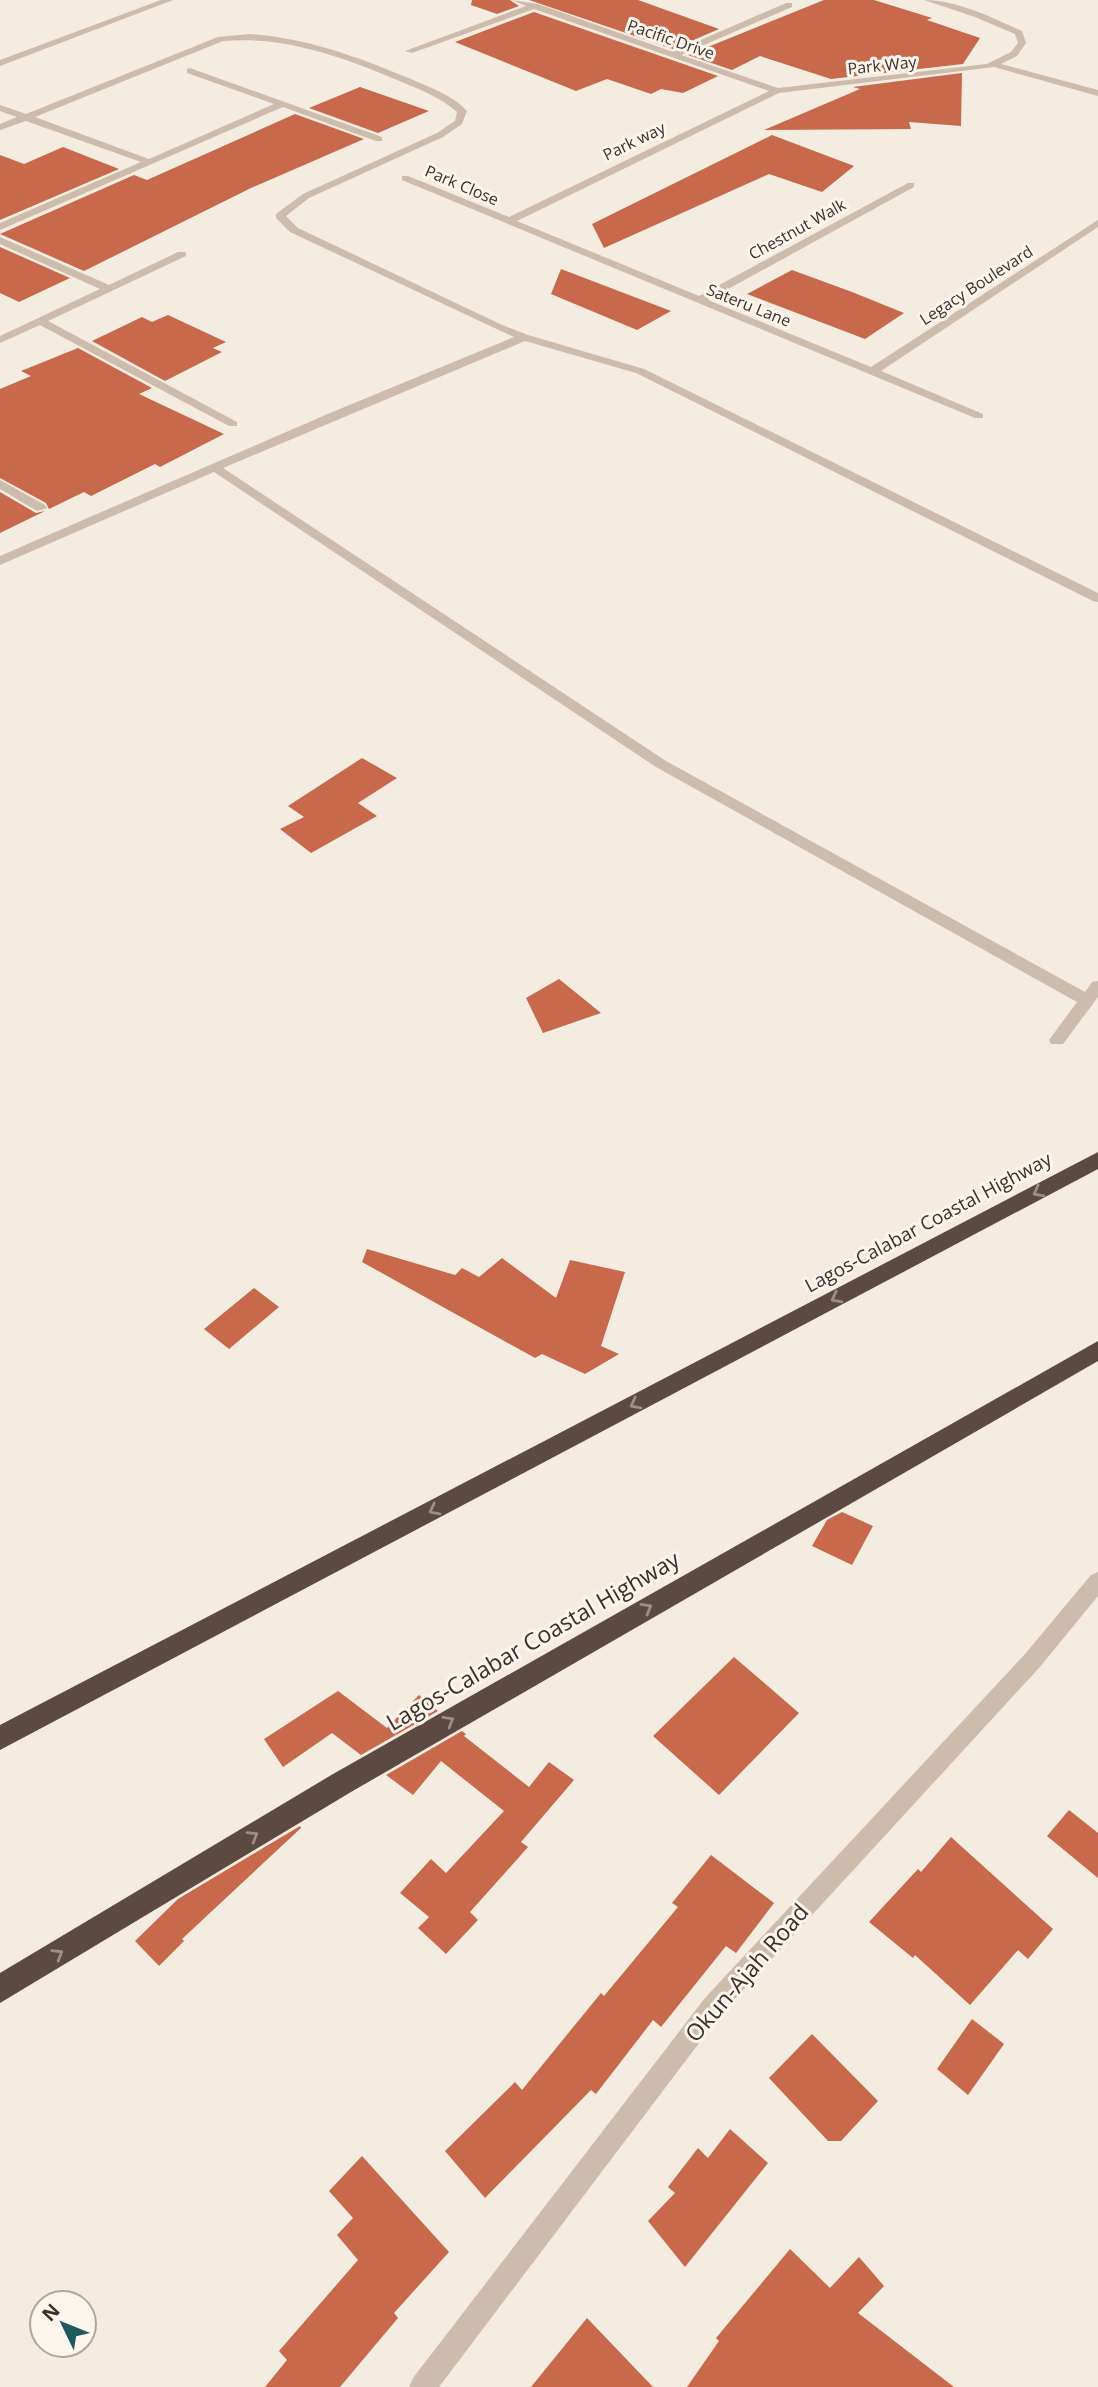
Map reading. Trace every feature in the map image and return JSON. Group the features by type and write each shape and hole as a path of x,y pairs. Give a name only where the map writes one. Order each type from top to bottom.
{"highway":[{"name":"Lagos-Calabar Coastal Highway","path":"0,1738 1098,1160"},
{"name":"Lagos-Calabar Coastal Highway","path":"0,1989 342,1783 1098,1350"}],"street":[{"path":"0,63 169,0"},
{"name":"Pacific Drive","path":"516,0 776,92"},
{"path":"928,0 1005,25 1019,33 1022,43 1014,54 991,65"},
{"path":"955,8 973,0"},
{"path":"673,55 789,5"},
{"path":"409,51 535,6"},
{"path":"0,127 221,39 243,36 269,36 304,42 446,97 462,111 459,122 440,135 306,196 280,216 295,230 524,337 640,371 1098,598"},
{"name":"Park Way","path":"776,92 991,65 1098,93"},
{"path":"190,71 379,139"},
{"name":"Park way","path":"507,222 776,92"},
{"path":"0,227 283,104"},
{"path":"0,108 149,162"},
{"name":"Park Close","path":"405,178 507,222"},
{"name":"Chestnut Walk","path":"698,301 911,185"},
{"name":"Sateru Lane","path":"507,222 979,416"},
{"name":"Legacy Boulevard","path":"872,372 1098,223"},
{"path":"0,240 110,289"},
{"path":"0,340 182,254"},
{"path":"40,321 233,424"},
{"path":"0,561 214,467 524,337"},
{"path":"214,467 661,764 1087,1000"},
{"path":"0,484 41,508"},
{"path":"1056,1040 1098,986"},
{"name":"Okun-Ajah Road","path":"422,2387 713,2006 1032,1661 1098,1581"}],"building":[{"path":"472,0 510,0 519,6 497,14 471,5"},
{"path":"529,0 638,0 719,29 673,49"},
{"path":"824,0 874,0 932,18 927,20 980,38 963,64 831,79 760,56 732,70 688,55"},
{"path":"534,12 718,76 683,93 661,89 651,94 607,79 576,91 455,42"},
{"path":"962,73 961,126 909,122 911,129 764,130 860,89 853,87"},
{"path":"360,87 429,111 378,133 309,108"},
{"path":"295,114 364,139 251,188 84,271 0,234 134,175 147,180"},
{"path":"772,135 854,166 822,192 769,174 604,248 592,224"},
{"path":"63,147 119,169 0,220 0,155 24,164"},
{"path":"0,247 70,278 19,302 0,293"},
{"path":"561,269 671,311 637,330 551,294"},
{"path":"792,270 904,313 865,339 747,294"},
{"path":"168,315 226,342 213,348 222,352 165,381 92,341 142,317 152,322"},
{"path":"78,348 152,388 139,394 224,434 160,467 155,464 91,496 84,492 49,509 46,503 0,478 0,389 31,376 21,371"},
{"path":"0,492 36,513 45,511 0,533"},
{"path":"362,758 397,778 358,803 377,816 311,853 280,829 304,817 288,806"},
{"path":"559,979 601,1013 543,1033 526,998"},
{"path":"367,1249 455,1275 462,1268 479,1277 502,1258 556,1298 570,1260 625,1272 601,1346 619,1354 585,1374 542,1354 535,1358 362,1262"},
{"path":"254,1288 279,1307 229,1349 204,1329"},
{"path":"842,1512 873,1526 852,1565 812,1546 827,1520"},
{"path":"734,1657 799,1713 719,1795 653,1736"},
{"path":"338,1691 387,1728 419,1695 438,1711 361,1755 332,1733 283,1767 264,1739"},
{"path":"462,1731 466,1734 464,1736 529,1787 549,1762 574,1780 521,1842 528,1847 470,1912 478,1920 446,1954 418,1928 429,1917 400,1893 431,1859 446,1873 504,1811 441,1761 413,1795 386,1775"},
{"path":"1069,1810 1098,1833 1098,1878 1047,1836"},
{"path":"300,1826 301,1828 182,1939 184,1941 159,1966 135,1941 178,1899"},
{"path":"951,1837 1053,1929 1028,1959 1018,1950 970,2005 915,1955 913,1958 869,1922 918,1869 921,1872"},
{"path":"711,1855 774,1903 736,1953 726,1946 661,2027 653,2020 596,2094 591,2090 485,2198 445,2151 515,2082 522,2090 601,1993 604,1996 678,1907 672,1903"},
{"path":"972,2019 1004,2044 968,2095 937,2069"},
{"path":"812,2034 878,2101 841,2141 828,2141 769,2078"},
{"path":"730,2129 768,2163 685,2267 648,2221 675,2193 668,2187 698,2148 708,2158"},
{"path":"362,2156 449,2252 394,2313 398,2318 340,2387 265,2387 287,2360 279,2351 358,2260 337,2235 353,2218 329,2191"},
{"path":"790,2249 830,2288 859,2257 884,2286 858,2313 954,2387 687,2387 719,2341 716,2338"},
{"path":"587,2318 653,2387 531,2387"}]}
